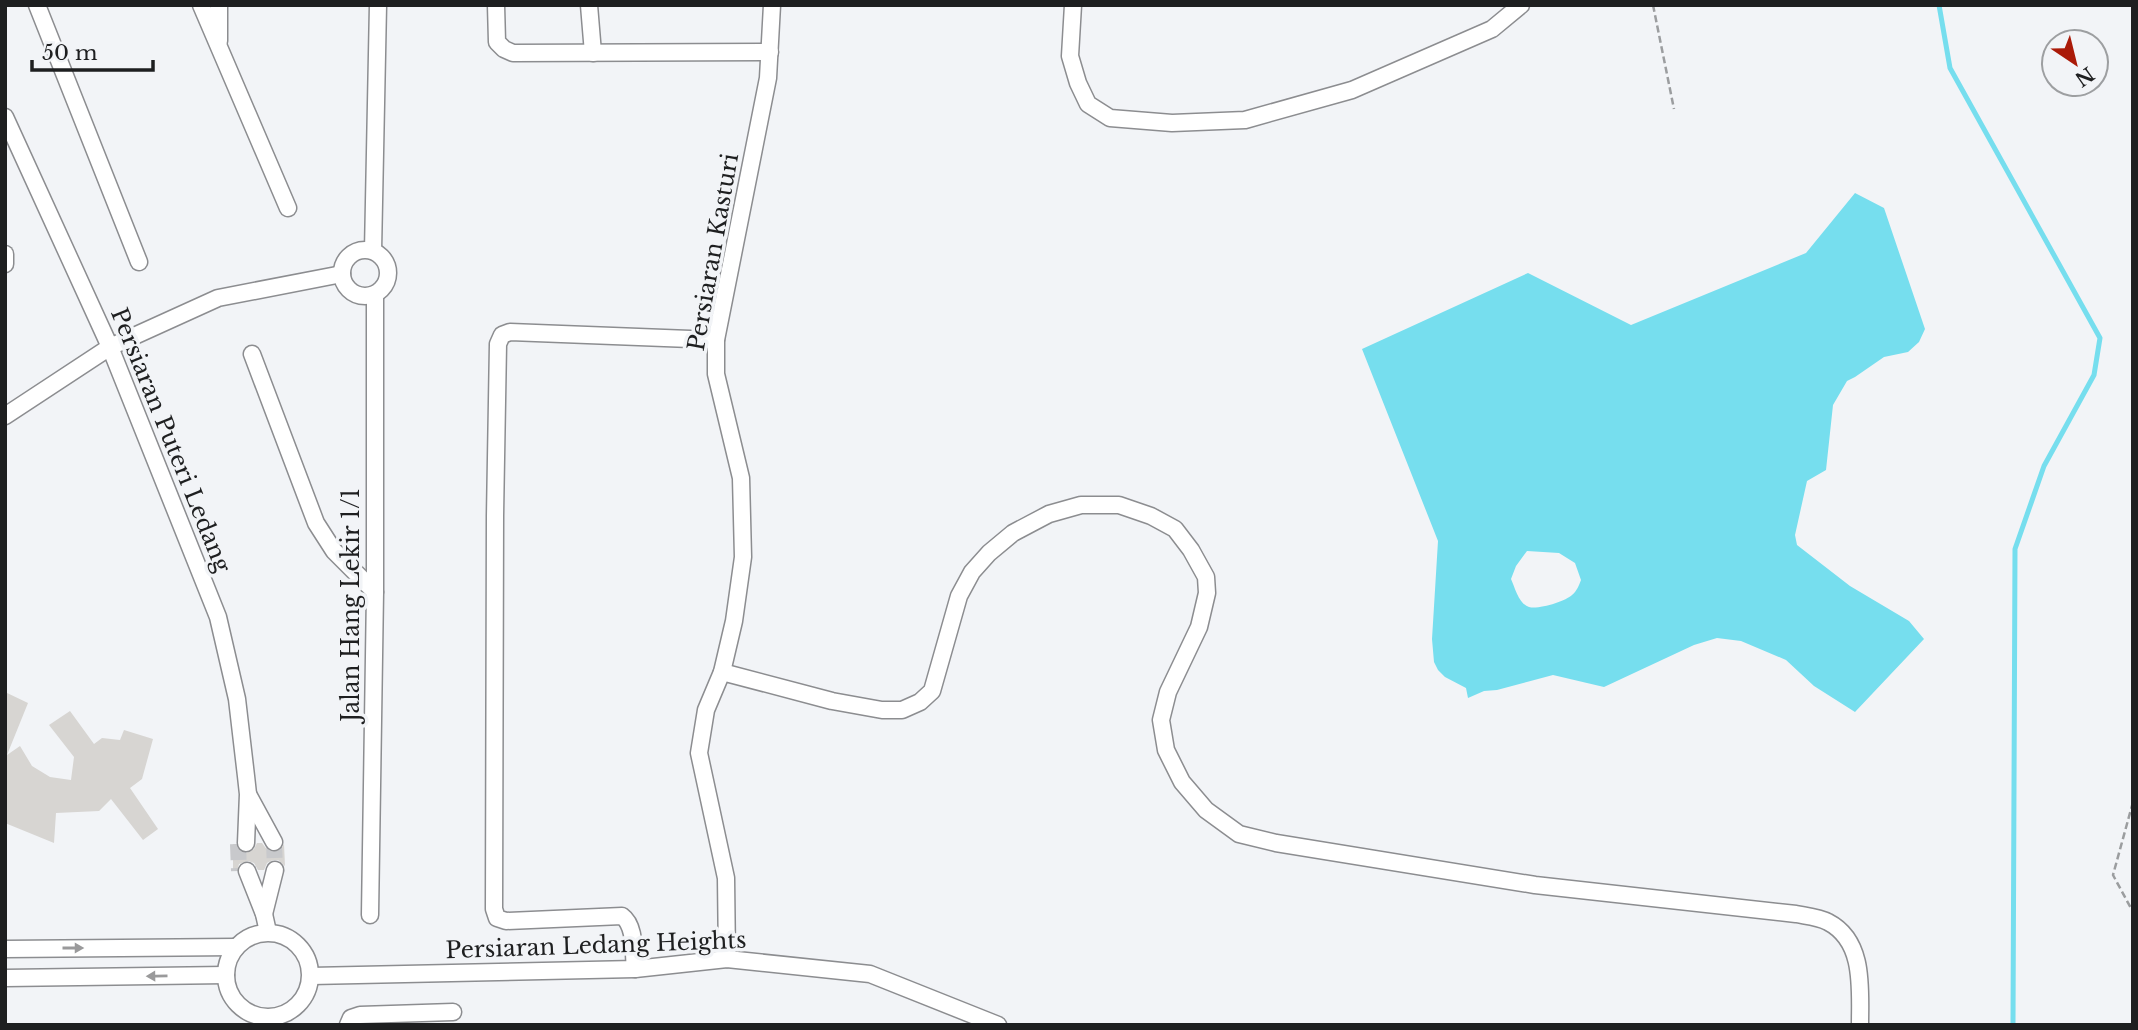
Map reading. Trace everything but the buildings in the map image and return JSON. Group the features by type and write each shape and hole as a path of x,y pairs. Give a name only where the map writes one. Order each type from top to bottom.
{"street":[{"path":"37,5 139,262"},
{"path":"201,5 288,208"},
{"path":"219,5 219,49"},
{"path":"373,251 378,5"},
{"path":"496,5 497,42 513,53 770,52"},
{"path":"589,5 593,53"},
{"name":"Persiaran Kasturi","path":"727,959 726,878 699,753 706,710 722,672 734,621 743,557 741,478 716,374 716,340 768,78 772,5"},
{"path":"1073,5 1070,56 1088,104 1110,118 1172,123 1245,120 1352,90 1492,29 1521,5"},
{"name":"Persiaran Puteri Ledang","path":"5,117 110,347 218,617 237,699 248,794"},
{"path":"358,251 373,251 385,261 388,276 382,290 375,295 359,296 347,288 342,274 343,267 352,254 358,251"},
{"path":"5,254 5,264"},
{"path":"5,416 110,347 218,298 342,274"},
{"name":"Jalan Hang Lekir 1/1","path":"370,915 376,592 375,295"},
{"path":"635,969 630,926 622,916 506,921 497,918 495,914 498,344 502,335 510,332 716,340"},
{"path":"252,354 316,523 334,551 376,592"},
{"path":"722,672 832,701 882,710 902,710 920,702 932,691 959,596 972,572 989,553 1013,533 1049,514 1081,505 1119,505 1151,516 1175,529 1206,577 1207,593 1199,626 1168,692 1161,720 1166,750 1182,782 1206,810 1239,834 1276,843 1535,886 1796,914 1826,920 1842,931 1854,950 1859,975 1860,1025"},
{"path":"248,794 270,842"},
{"path":"242,843 248,794"},
{"path":"264,914 271,870"},
{"path":"243,871 264,914 268,932"},
{"path":"268,932 290,938 306,954 311,976 309,988 285,1019 272,1017 257,1020 234,1001 228,989 226,975 227,964 236,947 256,934 268,932"},
{"path":"5,949 236,947"},
{"name":"Persiaran Ledang Heights","path":"311,976 635,969 727,959 870,974 998,1025"},
{"path":"5,978 226,975"},
{"path":"348,1025 351,1018 360,1015 453,1012"}],"path":[{"path":"1653,5 1674,109"},
{"path":"2133,802 2113,875 2133,912"}],"water":[{"path":"1855,193 1884,208 1925,329 1919,342 1908,352 1884,357 1847,381 1833,405 1826,470 1807,481 1795,535 1797,545 1850,586 1909,621 1924,639 1855,712 1814,686 1786,660 1741,641 1717,638 1694,645 1604,687 1553,675 1484,691 1468,698 1466,688 1445,677 1434,662 1432,639 1438,541 1362,349 1528,273 1631,325 1806,253","holes":["1527,551 1559,553 1575,563 1581,580 1577,590 1569,597 1552,604 1529,607 1523,603 1511,579 1516,566"]}],"waterway":[{"path":"1939,5 1950,68 2100,338 2094,375 2044,466 2015,549 2013,1025"}],"tunnel":[{"path":"274,842 275,870"},
{"path":"238,844 239,871"}]}
